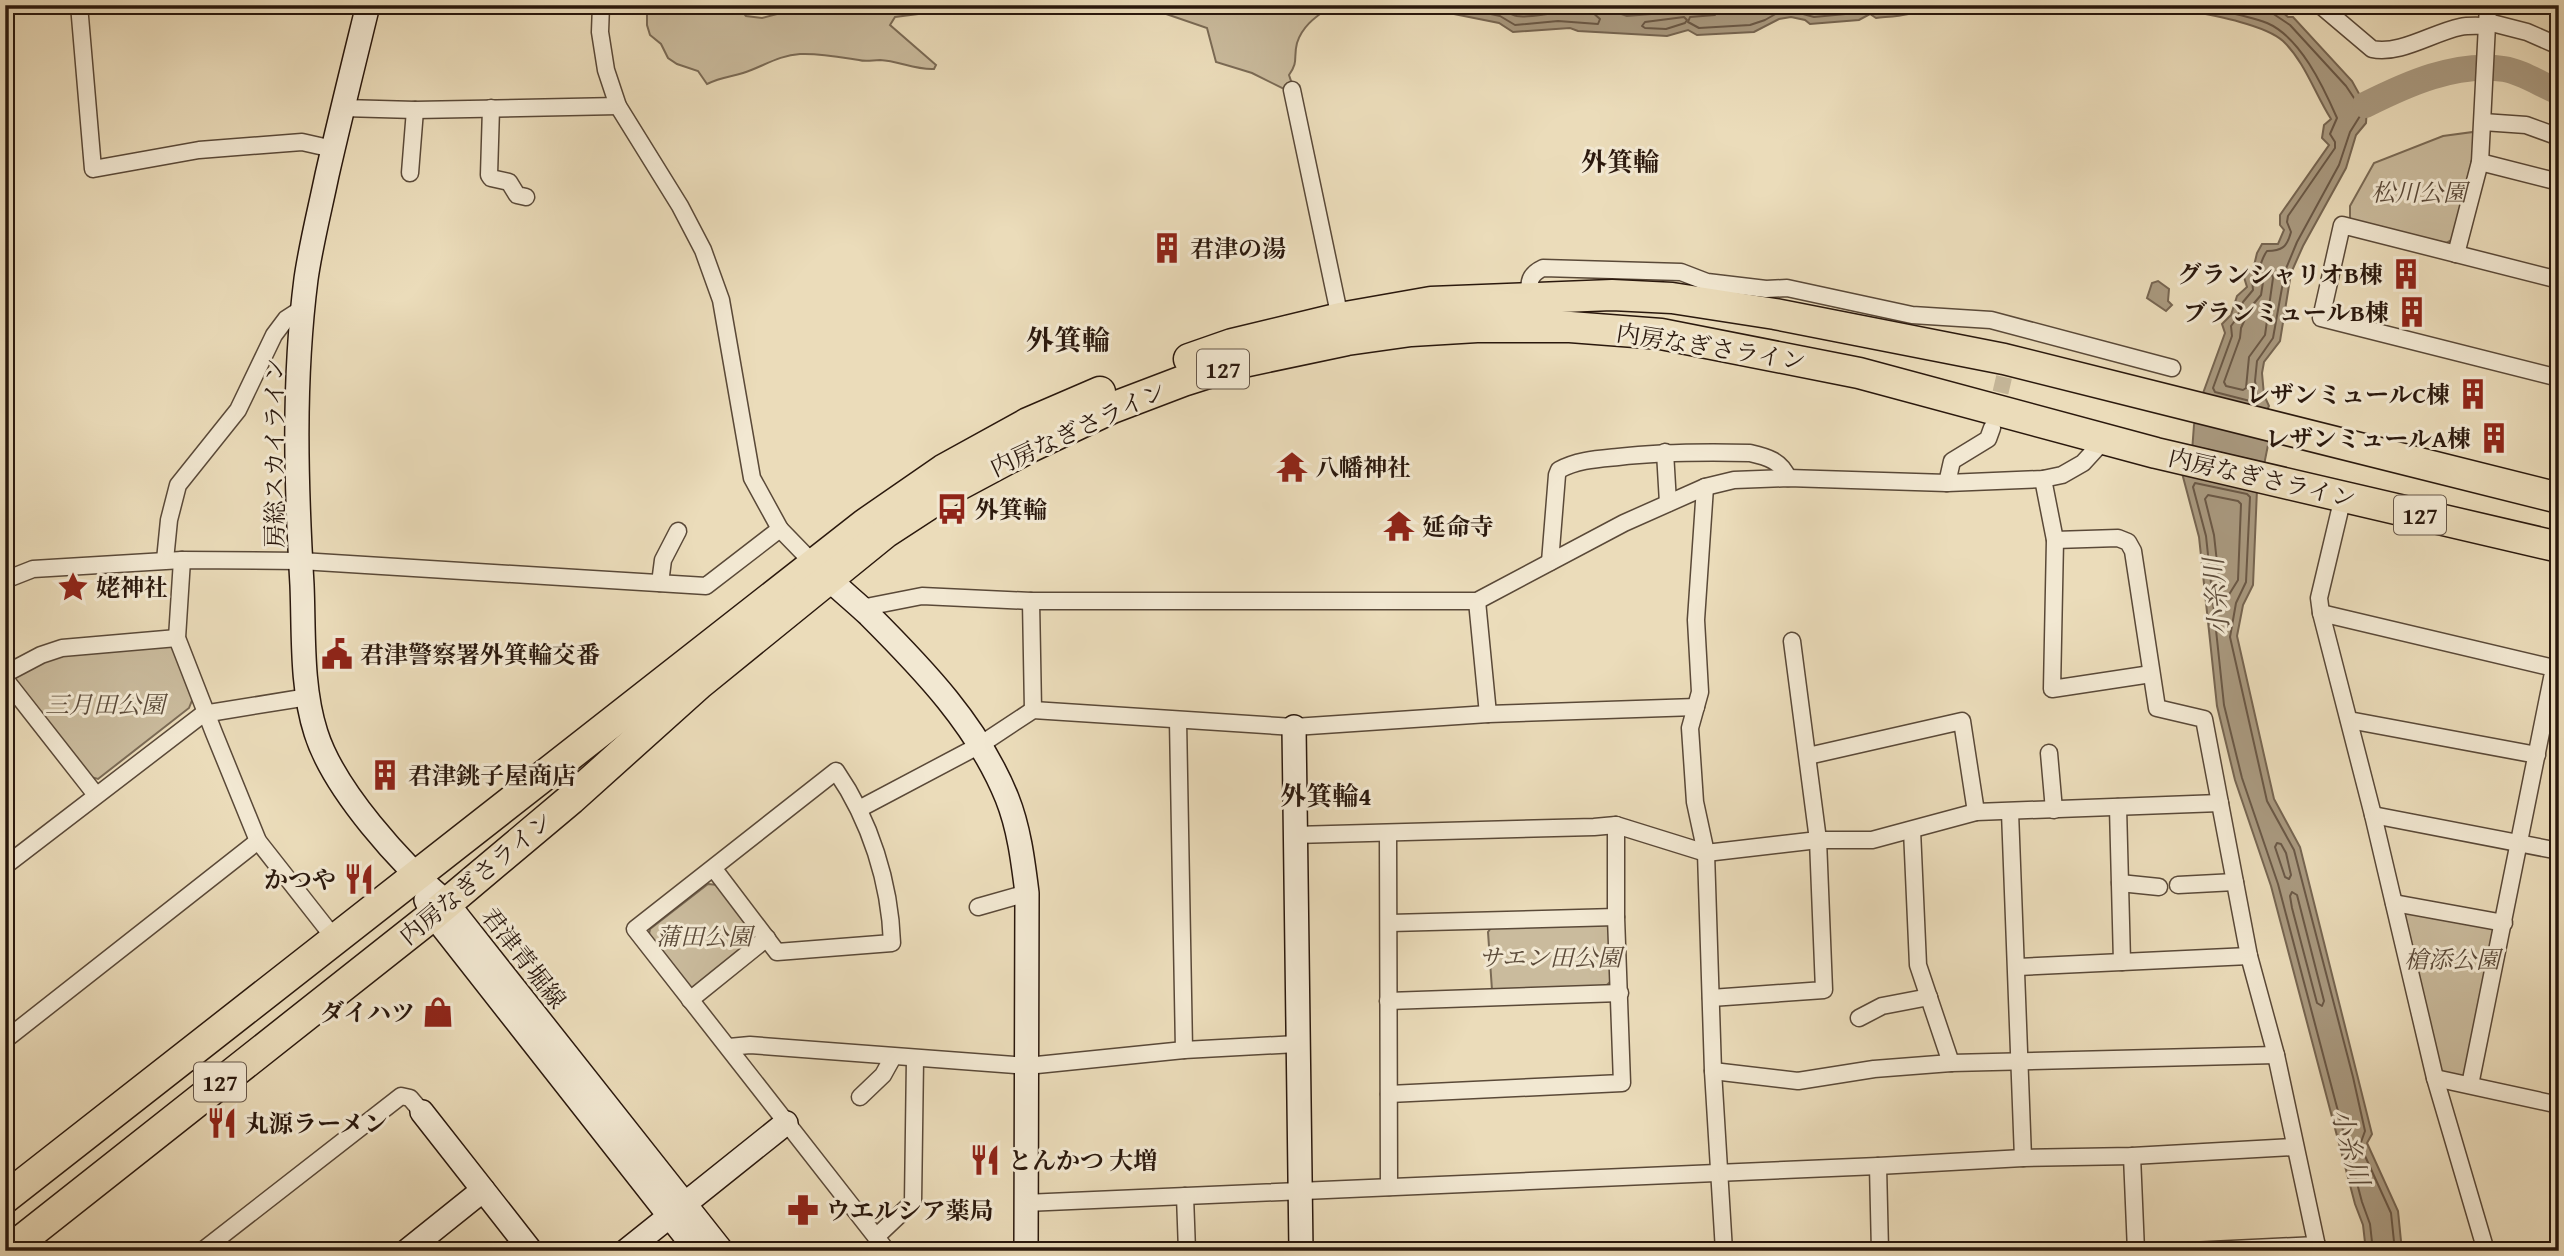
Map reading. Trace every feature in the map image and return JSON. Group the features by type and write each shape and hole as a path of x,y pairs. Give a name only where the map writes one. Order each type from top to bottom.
{"highway":[{"name":"内房なぎさライン","path":"8,1251 440,909 572,799 821,571 943,470 1028,423 1126,382 1232,344 1340,318 1431,302 1529,298 1612,295 1672,298 1775,314 1873,320 2004,359 2096,381 2159,400 2559,498"},
{"name":"内房なぎさライン","path":"5,1198 683,667 821,571 957,486 1030,447 1112,408 1243,362 1347,340 1411,331 1477,327 1570,327 1661,334 1859,373 2155,453 2559,547"}],"street":[{"path":"79,5 93,169 199,150 302,142 333,149"},
{"name":"房総スカイライン","path":"368,5 333,149 306,276 303,308 295,421 308,697 316,734 334,771 362,813 415,875"},
{"path":"601,5 600,32 606,70 618,106 680,206 703,250 721,300 752,478 780,529 945,695 979,745 1007,798 1022,848 1027,893 1026,1251"},
{"path":"2320,5 2372,50 2403,46 2459,27 2488,23 2527,32 2559,46"},
{"path":"2456,254 2480,162 2488,23"},
{"path":"1292,90 1340,318"},
{"path":"343,108 415,110 618,106"},
{"path":"491,108 489,175 509,182 517,195 526,197"},
{"path":"410,173 415,110"},
{"path":"2483,115 2526,125 2559,138"},
{"path":"2480,162 2559,182"},
{"path":"2559,280 2342,225 2321,318 2559,378"},
{"path":"165,560 169,520 177,485 238,410 274,335 286,319 303,308"},
{"path":"1873,320 1912,315 1991,320 2172,368"},
{"path":"2011,347 2016,328"},
{"path":"1947,483 1952,461 1962,452 1988,439 1993,428"},
{"path":"861,608 922,596 1031,601 1477,601 1668,503 1706,487 1734,480 1788,478 1947,483 2043,479 2062,475 2083,463 2104,440"},
{"path":"1550,562 1559,470 1588,460 1665,452 1750,453 1763,456 1783,467 1788,478"},
{"path":"1665,452 1668,503"},
{"path":"2043,479 2055,540 2052,689 2151,674"},
{"path":"1706,487 1696,620 1700,692 1690,728 1695,802 1706,853 1713,1072 1724,1251"},
{"path":"2343,497 2319,598 2435,1078 2487,1251"},
{"path":"5,563 11,578 33,569 182,560 301,562 706,586 780,529"},
{"path":"660,583 663,559 678,531"},
{"path":"2055,540 2118,538 2128,542 2133,551 2157,708 2204,719 2249,956 2276,1055 2318,1248 2190,1251"},
{"path":"182,560 177,638 206,713 258,841 335,939"},
{"path":"1031,601 1033,710"},
{"path":"1477,601 1488,713"},
{"path":"2322,613 2554,668 2470,1085"},
{"path":"5,674 41,654 62,648 177,638"},
{"path":"1711,998 1824,990 1818,840 1792,641"},
{"path":"5,679 96,796"},
{"path":"7,863 189,723 206,713 308,697"},
{"path":"859,809 979,745 1033,710 1294,727 1488,713 1696,707"},
{"path":"1178,720 1184,1050"},
{"path":"2349,720 2537,755"},
{"path":"1808,756 1962,721 1976,812"},
{"path":"1294,727 1301,1251"},
{"path":"2049,753 2054,810"},
{"path":"714,869 777,952 892,943 888,900 878,861 859,809 836,771 635,929 887,1251"},
{"path":"1294,835 1616,825 1706,853 1818,840 1872,840 1976,812 2220,803"},
{"path":"2118,807 2122,962"},
{"path":"2010,812 2018,967 2023,1158"},
{"path":"2373,814 2559,851"},
{"path":"1389,1094 1622,1083 1616,917 1616,825"},
{"path":"1912,830 1918,965 1951,1063"},
{"path":"1388,833 1389,1187"},
{"path":"5,1040 258,841"},
{"name":"君津青堀線","path":"415,875 677,1210 722,1251"},
{"path":"2120,883 2158,887"},
{"path":"2178,885 2235,883"},
{"path":"978,907 1027,893"},
{"path":"2394,903 2504,923"},
{"path":"1390,923 1616,917"},
{"path":"690,1000 767,938"},
{"path":"2018,967 2249,956"},
{"path":"1388,1001 1620,993"},
{"path":"1859,1018 1882,1006 1929,997"},
{"path":"729,1047 750,1045 1027,1066 1184,1050 1297,1044"},
{"path":"1713,1072 1798,1081 1874,1069 1951,1063 2276,1055"},
{"path":"860,1097 883,1075 892,1057"},
{"path":"876,1237 913,1202 915,1059"},
{"path":"2435,1078 2559,1105"},
{"path":"202,1251 401,1096 410,1097 531,1251"},
{"path":"626,1251 786,1123"},
{"path":"1025,1203 2294,1147"},
{"path":"2132,1156 2136,1251"},
{"path":"1878,1167 1880,1251"},
{"path":"407,1251 483,1191"},
{"path":"1185,1196 1187,1251"},
{"name":"君津青堀線","path":"677,1210 697,1251"}],"green space":[{"path":"647,5 737,5 746,16 762,18 811,5 945,5 926,13 895,17 890,25 936,65 934,69 880,60 864,61 800,54 707,84 698,71 668,58 661,44 650,35"},
{"path":"1140,5 1326,5 1327,9 1309,23 1299,37 1295,63 1289,75 1291,81 1286,90 1252,73 1216,62 1207,28"},
{"name":"松川公園","path":"2473,132 2473,160 2453,239 2446,243 2350,220 2350,206 2374,163 2443,136"},
{"name":"三月田公園","path":"172,644 193,698 189,708 98,779 91,777 14,678 15,674 55,655"},
{"name":"蒲田公園","path":"708,884 718,885 759,938 691,990 649,934 650,929"},
{"name":"槍添公園","path":"2407,910 2492,927 2496,933 2464,1077 2445,1075 2440,1071 2403,913"},
{"name":"サエン田公園","path":"1605,922 1612,928 1611,981 1606,986 1492,990 1488,932 1491,928"}],"water":[{"path":"1407,5 1594,5 1602,10 1627,16 1762,5 1929,5 1897,16 1876,18 1870,14 1859,20 1810,24 1791,17 1779,19 1754,32 1697,35 1688,30 1667,36 1578,31 1570,28 1513,32 1499,23 1436,8 1422,9"},
{"path":"2160,5 2274,5 2288,17 2293,17 2352,81 2363,101 2396,89 2385,104 2377,108 2367,108 2366,123 2356,135 2346,168 2291,273 2280,341 2264,362 2262,373 2264,395 2269,406 2266,412 2202,396 2225,333 2222,324 2231,315 2237,296 2247,287 2243,274 2253,270 2262,244 2278,244 2284,230 2280,225 2280,215 2329,145 2322,138 2324,125 2331,119 2298,59 2283,41 2273,34 2243,23"},
{"path":"2158,281 2169,289 2168,301 2172,305 2166,311 2147,298 2152,283"},
{"path":"2197,417 2270,435 2263,470 2192,452"},
{"name":"小糸川","path":"2182,473 2257,489 2253,585 2243,605 2237,636 2274,799 2300,847 2372,1134 2367,1143 2398,1211 2402,1251 2366,1251 2363,1225 2355,1204 2271,886 2235,780 2217,706 2199,537"}],"waterway":[{"path":"2365,105 2432,76 2468,69 2510,70 2559,92"}],"tunnel":[{"path":"1995,416 2009,356"}],"place":[{"name":"君津の湯","path":"1167,248"},
{"name":"グランシャリオB棟","path":"2406,274"},
{"name":"ブランミュールB棟","path":"2412,312"},
{"name":"レザンミュールC棟","path":"2473,394"},
{"name":"レザンミュールA棟","path":"2494,438"},
{"name":"八幡神社","path":"1292,467"},
{"name":"外箕輪","path":"952,509"},
{"name":"延命寺","path":"1399,526"},
{"name":"姥神社","path":"73,587"},
{"name":"君津警察署外箕輪交番","path":"337,654"},
{"name":"君津銚子屋商店","path":"385,775"},
{"name":"かつや","path":"359,879"},
{"name":"ダイハツ","path":"438,1012"},
{"name":"丸源ラーメン","path":"222,1123"},
{"name":"とんかつ 大増","path":"985,1160"},
{"name":"ウエルシア薬局","path":"803,1210"}],"district":[{"name":"外箕輪","path":"1620,161"},
{"name":"外箕輪","path":"1068,339"},
{"name":"外箕輪4","path":"1326,795"}]}
